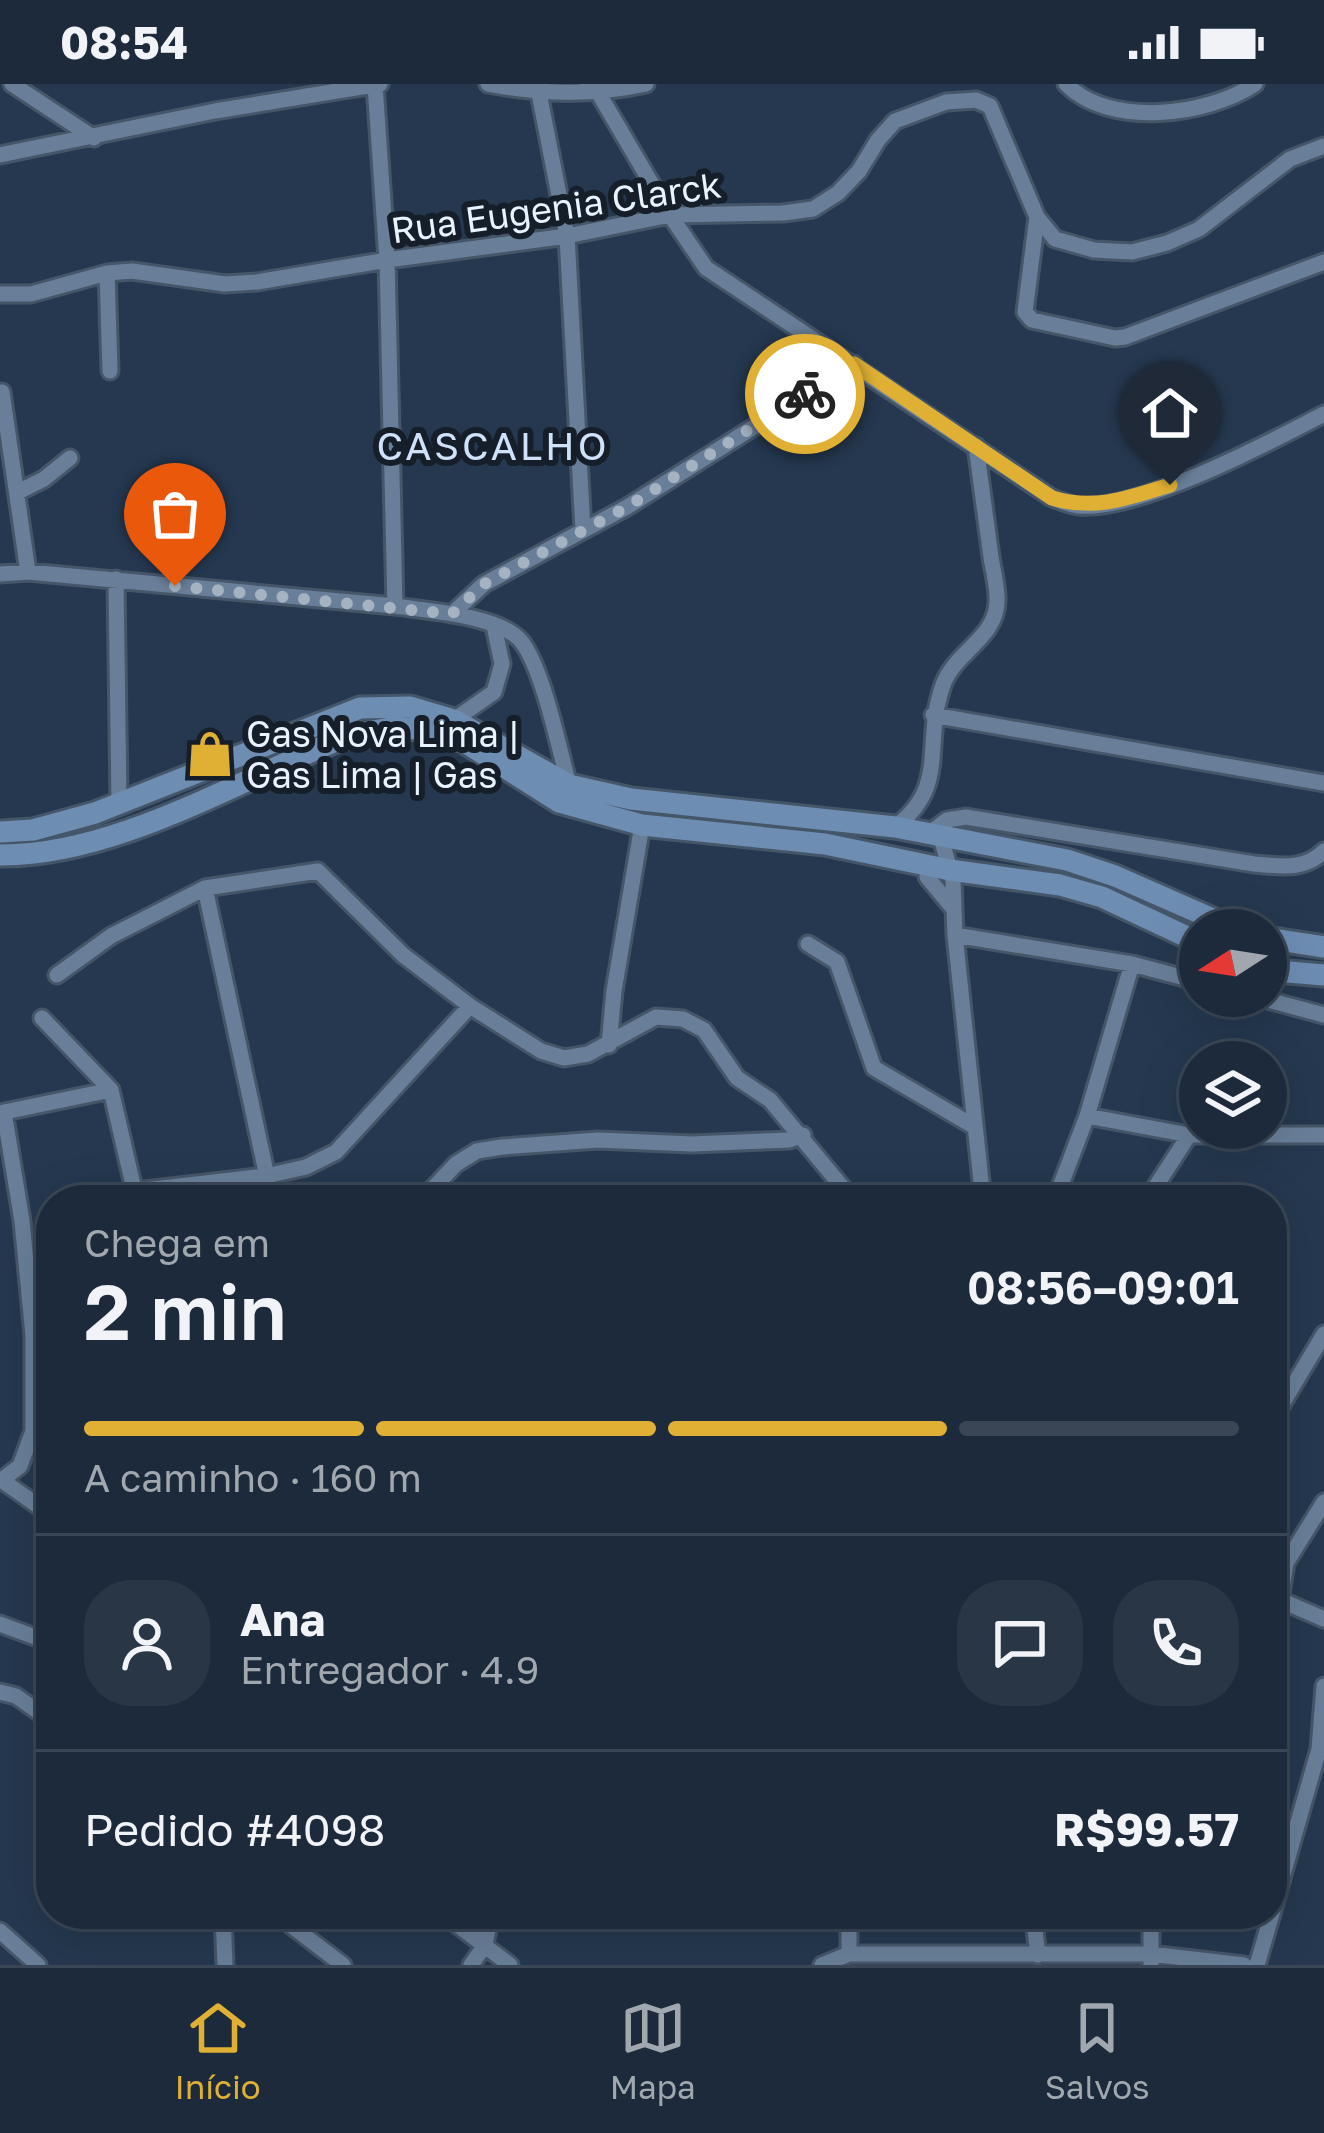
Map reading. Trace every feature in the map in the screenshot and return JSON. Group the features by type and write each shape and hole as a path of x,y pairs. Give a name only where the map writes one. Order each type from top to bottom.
{"main road":[{"path":"0,832 33,830 119,803 360,708 410,706 454,720 569,784 632,799 895,827 1067,860 1190,909"},
{"path":"0,855 35,855 118,834 351,734 421,729 463,740 559,802 642,825 825,844 950,870 1028,879 1102,897 1179,933"},
{"path":"1287,941 1324,947"},
{"path":"1287,972 1324,975"}],"street":[{"path":"12,84 94,138"},
{"path":"0,155 215,111 379,84 395,606"},
{"path":"488,84 539,94 646,84"},
{"path":"1066,84 1076,94 1118,113 1198,107 1234,98 1255,84"},
{"path":"593,89 706,268 1052,498 1092,505 1170,485 1324,413"},
{"path":"539,94 567,236 583,530"},
{"name":"Rua Eugenia Clarck","path":"0,294 31,294 107,273 132,271 225,284 567,236 670,215 813,209 859,171 895,122 946,102 976,100 990,106 1037,218"},
{"path":"1037,218 1054,239 1094,250 1132,252 1199,229 1270,172 1324,146"},
{"path":"1037,218 1025,312 1031,320 1125,337 1324,262"},
{"path":"107,273 110,371"},
{"path":"452,614 484,584 627,507 854,364"},
{"path":"2,392 28,572"},
{"path":"895,827 921,805 930,781 933,715 944,679 985,633 998,602 976,446"},
{"path":"18,491 44,479 70,458"},
{"path":"0,574 28,572 395,606 494,626 520,639 537,674 569,784"},
{"path":"116,580 119,803"},
{"path":"454,720 494,692 502,664 494,626"},
{"path":"933,715 1324,783"},
{"path":"982,1185 950,870 933,837 946,820 966,818 1254,865 1309,864 1324,851"},
{"path":"851,823 864,854 927,877 952,907"},
{"path":"610,1046 614,991 642,825"},
{"path":"927,877 950,870"},
{"path":"57,975 111,936 205,888 318,871 403,955 470,1006 542,1051 563,1058 610,1046 656,1017 683,1019 704,1030 737,1078 770,1100 842,1185"},
{"path":"205,888 268,1185"},
{"path":"955,935 1132,964 1179,976"},
{"path":"808,944 837,962 874,1068 976,1127"},
{"path":"1061,1185 1087,1116 1132,964"},
{"path":"1287,1005 1324,1015"},
{"path":"204,1185 306,1167 336,1152 470,1006"},
{"path":"42,1018 111,1090 134,1185"},
{"path":"36,1504 1,1479 20,1466 33,1431 22,1221 2,1112 111,1090"},
{"path":"1087,1116 1179,1134"},
{"path":"1287,1135 1324,1135"},
{"path":"436,1185 477,1151 502,1147 598,1140 712,1143 803,1136"},
{"path":"1157,1185 1180,1149"},
{"path":"1287,1396 1324,1334"},
{"path":"1287,1550 1324,1502"},
{"path":"1287,1609 1324,1618"},
{"path":"0,1624 36,1637"},
{"path":"1287,1861 1319,1749 1324,1686"},
{"path":"0,1692 36,1710"},
{"path":"224,1929 225,1965"},
{"path":"296,1929 343,1965"},
{"path":"463,1929 510,1965"},
{"path":"471,1965 485,1945 488,1929"},
{"path":"849,1929 849,1954"},
{"path":"1035,1929 1038,1954"},
{"path":"1257,1965 1268,1929"},
{"path":"0,1931 38,1965"},
{"path":"822,1965 849,1954 1038,1954 1244,1965"}],"way so far":[{"path":"175,586 452,614 484,584 627,507 805,394"}],"place":[{"name":"Gas Nova Lima | Gas Lima | Gas","path":"210,754"}],"district":[{"name":"CASCALHO","path":"493,445"}],"route":[{"path":"805,394 854,364 1052,498 1078,506 1170,485"}]}
